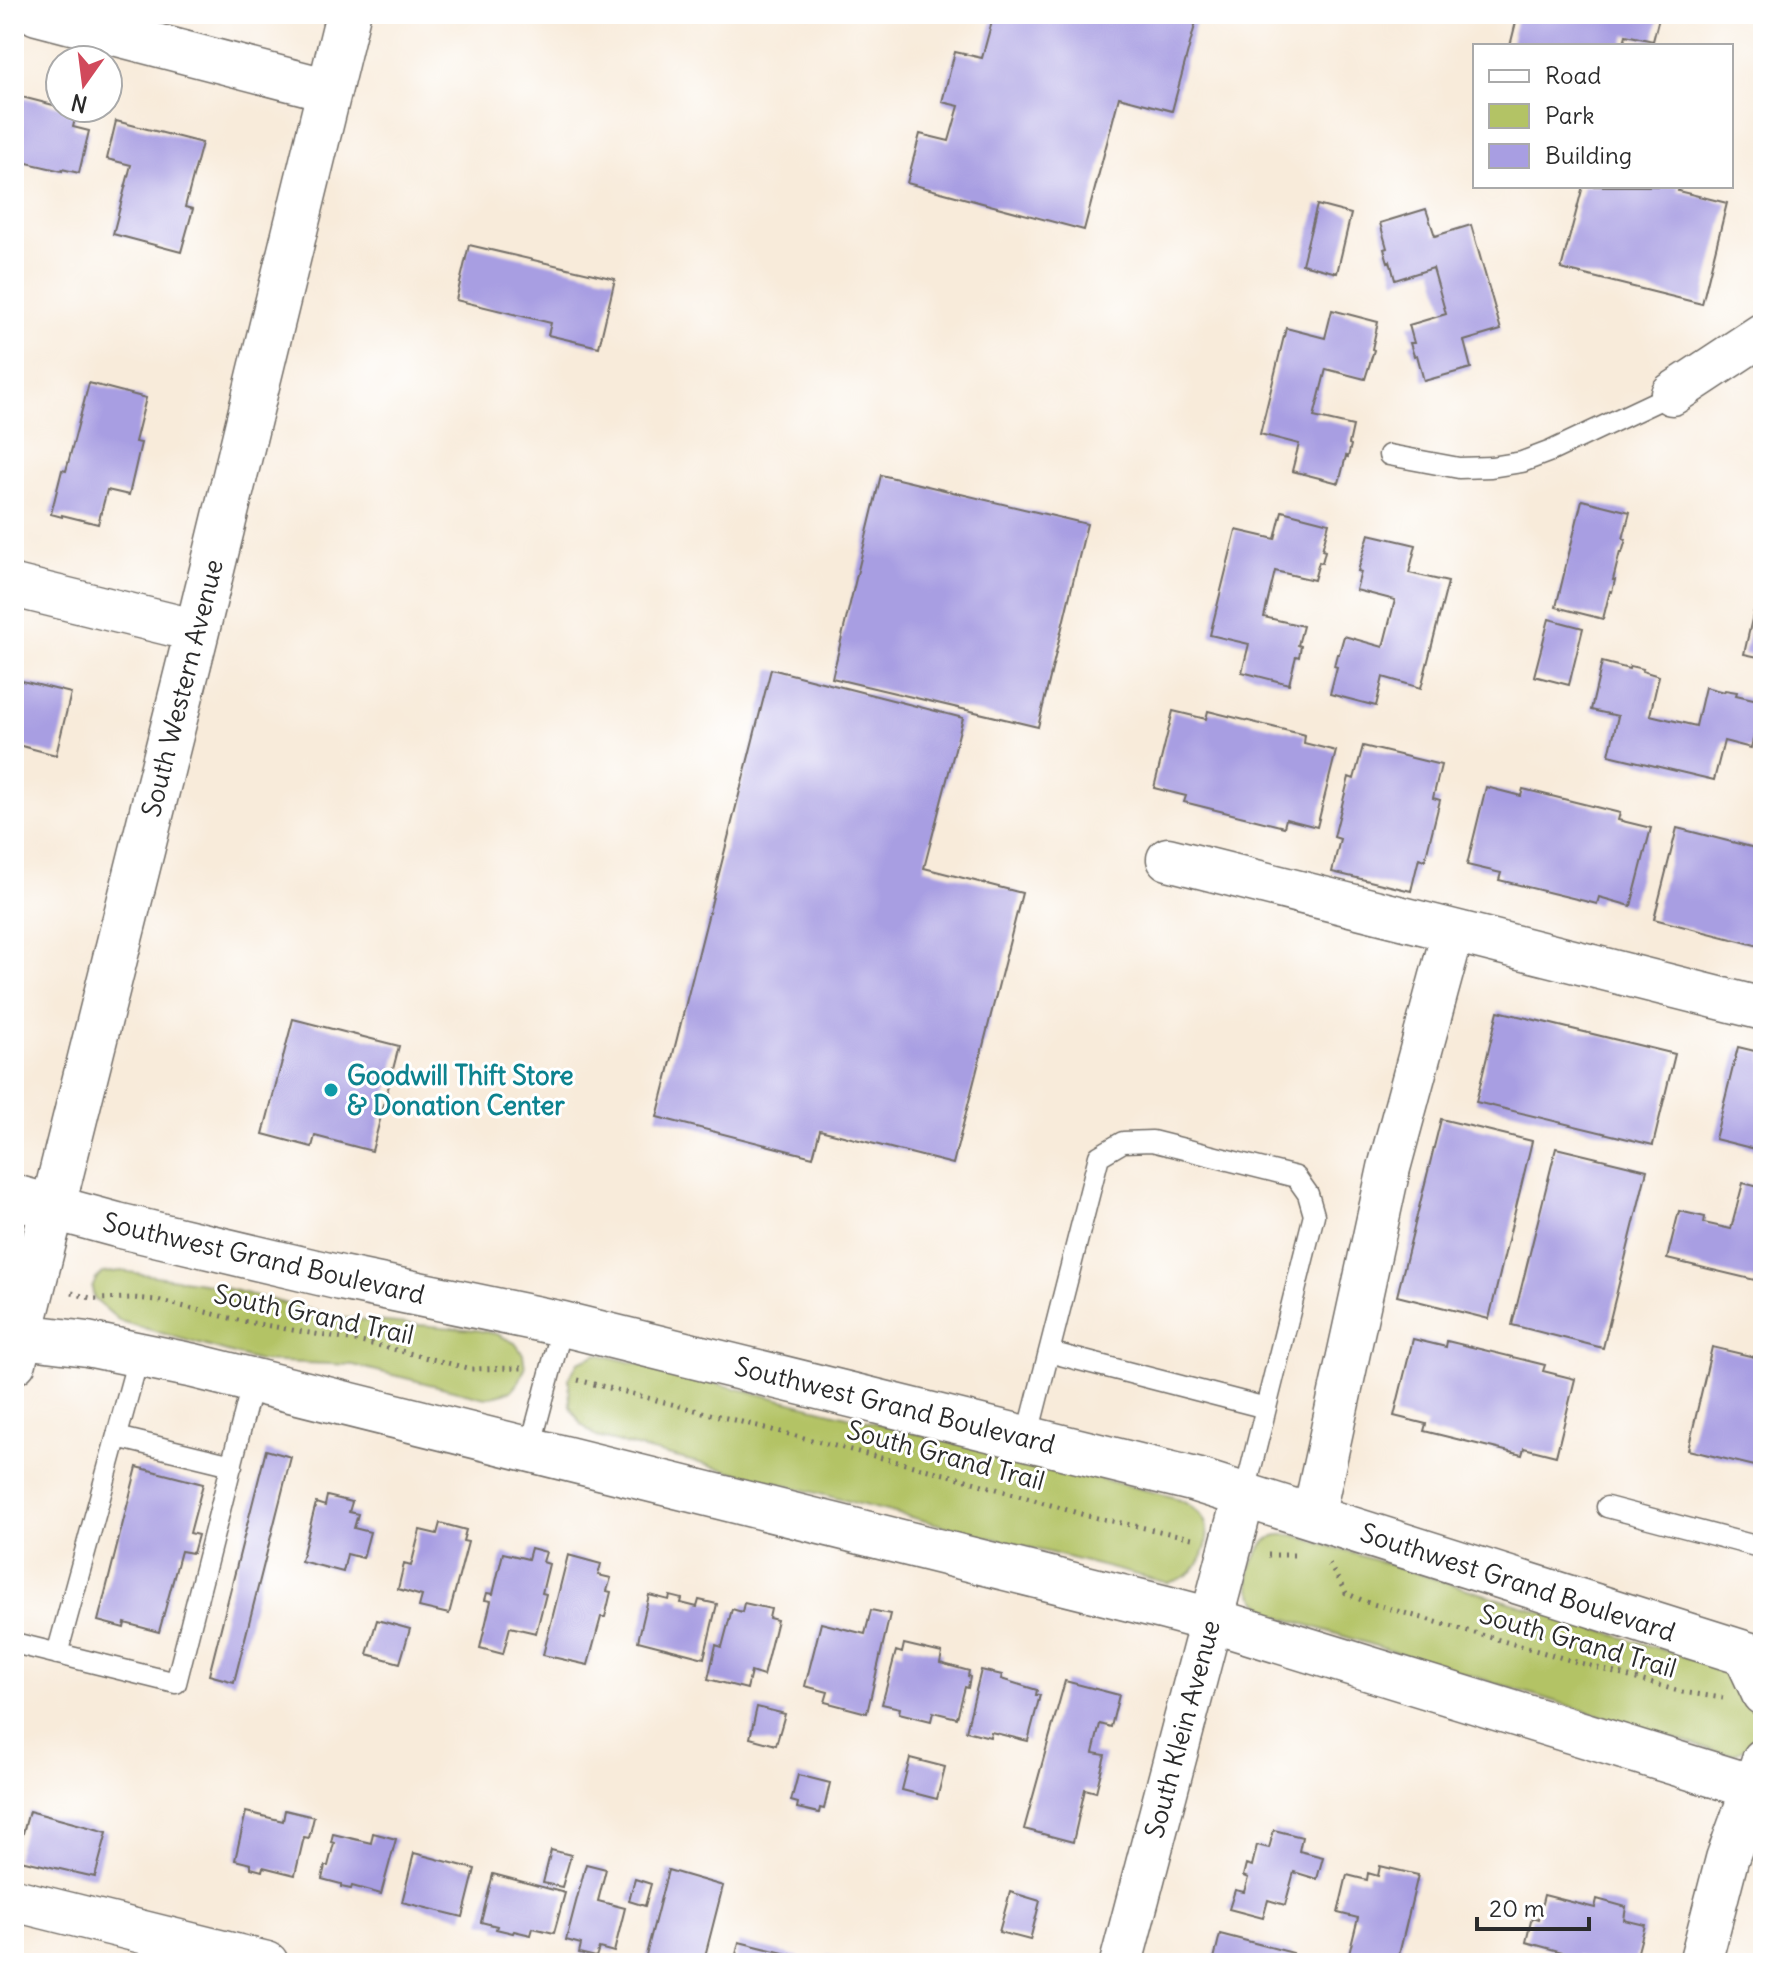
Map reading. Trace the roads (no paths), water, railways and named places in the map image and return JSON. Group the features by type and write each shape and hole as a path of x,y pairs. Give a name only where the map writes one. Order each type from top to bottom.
{"street":[{"path":"37,14 329,90"},
{"name":"South Western Avenue","path":"16,1344 33,1201 197,631 348,14"},
{"path":"1672,394 1763,334"},
{"path":"14,586 197,631"},
{"path":"1168,859 1763,1009"},
{"path":"1311,1543 1389,1168 1453,932"},
{"name":"Southwest Grand Boulevard","path":"33,1201 117,1225 341,1278 563,1324 1196,1480 1244,1496 1311,1543 1754,1656"},
{"path":"16,1344 87,1344 253,1380 530,1448 1211,1620 1760,1779 1727,1859 1700,1963"},
{"name":"South Klein Avenue","path":"1121,1963 1244,1496"},
{"path":"1750,1696 1754,1656"},
{"path":"14,1900 267,1963"}],"lane":[{"path":"1389,455 1459,468 1522,462 1672,394"},
{"path":"1027,1438 1099,1156 1123,1142 1152,1141 1296,1177 1308,1194 1314,1215 1244,1496"},
{"path":"530,1448 563,1324"},
{"path":"1049,1352 1266,1408"},
{"path":"57,1654 139,1355"},
{"path":"14,1643 176,1683 253,1380"},
{"path":"117,1437 232,1465"},
{"path":"1607,1507 1763,1548"}],"place":[{"name":"Goodwill Thift Store & Donation Center","path":"331,1090"}]}
